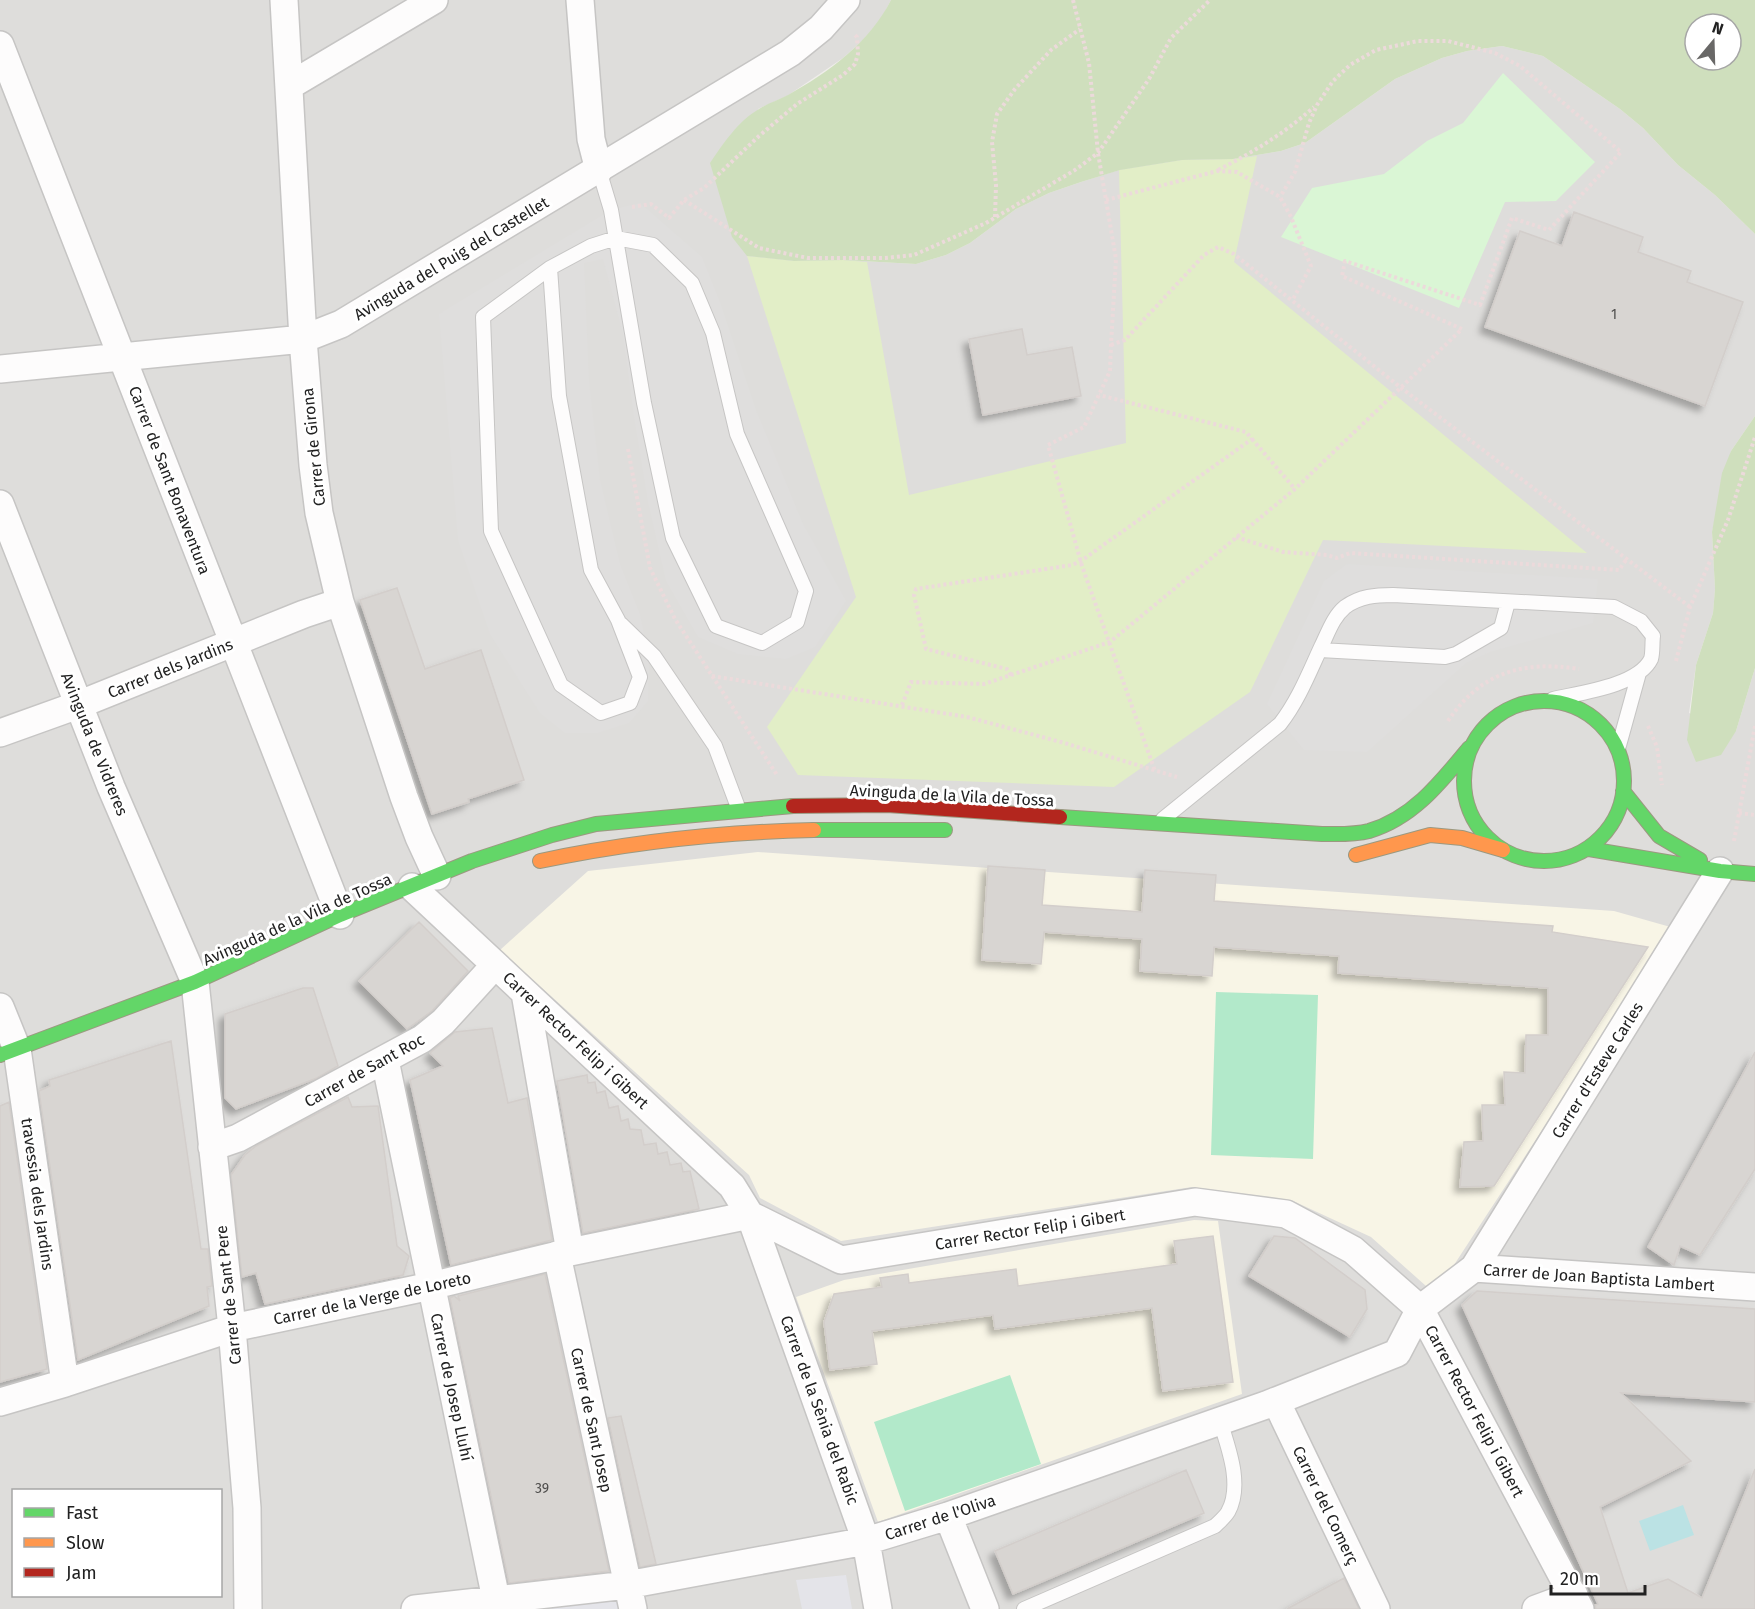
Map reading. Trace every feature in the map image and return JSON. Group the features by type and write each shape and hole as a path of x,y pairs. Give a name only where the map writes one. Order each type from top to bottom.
{"main road":[{"path":"1341,856 1370,853 1422,837 1437,836 1474,839 1524,859 1546,863 1568,859 1589,849 1606,834 1618,814 1623,791 1622,767 1618,749 1610,734 1598,720 1570,704 1553,699 1518,704 1502,713 1477,734 1469,748 1464,765 1465,796 1473,816 1484,832 1503,850"},
{"name":"Avinguda de la Vila de Tossa","path":"8,1052 195,982 340,915 472,861 552,835 596,824 796,806 887,805 1322,834 1368,831 1400,817 1418,804 1438,785 1469,748"},
{"path":"1623,791 1659,836 1720,871"},
{"path":"523,864 619,844 701,836 839,829 957,831"},
{"path":"1589,849 1720,871 1755,874"},
{"name":"Avinguda de la Vila de Tossa","path":"412,887 466,878"}],"street":[{"name":"Carrer de Girona","path":"284,0 303,339 319,513 340,602 404,797 437,876"},
{"path":"289,86 434,0"},
{"path":"580,0 591,140 598,170"},
{"name":"Avinguda del Puig del Castellet","path":"0,369 303,339 341,324 790,53 839,8"},
{"name":"Carrer de Sant Bonaventura","path":"0,45 340,915"},
{"name":"Avinguda de Vidreres","path":"0,504 111,787 195,982"},
{"name":"Carrer dels Jardins","path":"0,733 78,705 304,614 340,602"},
{"name":"Carrer d'Esteve Carles","path":"1474,1268 1720,871"},
{"name":"Carrer Rector Felip i Gibert","path":"412,887 732,1186 750,1215 841,1260 1195,1202 1286,1214 1353,1250 1420,1309 1577,1602"},
{"name":"Carrer de Sant Roc","path":"212,1147 238,1138 432,1032 495,965"},
{"name":"Carrer de Sant Pere","path":"195,982 232,1328 247,1508 248,1609"},
{"path":"525,993 563,1253"},
{"name":"travessia dels Jardins","path":"0,1007 64,1383"},
{"name":"Carrer de Josep Lluhí","path":"385,1059 498,1604"},
{"name":"Carrer de la Verge de Loreto","path":"0,1402 232,1328 431,1286 563,1253 750,1215"},
{"name":"Carrer de la Sènia del Rabic","path":"750,1215 866,1541 878,1609"},
{"name":"Carrer de Sant Josep","path":"563,1253 630,1597"},
{"name":"Carrer de Joan Baptista Lambert","path":"1420,1309 1474,1268 1755,1287"},
{"name":"Carrer de l'Oliva","path":"414,1609 630,1597 866,1541 948,1516 1220,1421 1397,1353 1420,1309"},
{"name":"Carrer del Comerç","path":"1276,1401 1376,1609"},
{"path":"948,1516 985,1609"},
{"path":"1536,1609 1577,1602"}],"lane":[{"path":"550,268 559,396 591,570 618,620 640,677 630,703 601,713 561,685 491,531 483,317 550,268 591,246 616,238 653,245 692,283 713,333 737,434 806,591 796,622 762,643 716,626 673,537 644,403 616,238 598,170"},
{"path":"1157,824 1280,724 1291,710 1334,621 1344,608 1359,599 1373,595 1614,607 1641,621 1653,636 1651,658 1639,673 1618,749"},
{"path":"1320,650 1444,657 1456,654 1501,628 1508,602"},
{"path":"618,620 654,656 715,746 739,810"},
{"path":"1553,699 1605,687 1639,673"},
{"path":"1024,1609 1215,1526 1228,1512 1233,1495 1234,1465 1220,1421"}],"path":[{"path":"1073,0 1089,63 1098,153 1116,259 1110,371 1084,427 1048,445 1081,561 1155,771"},
{"path":"684,200 759,248 808,258 885,258 914,255 995,217 1075,170 1098,153 1149,79 1171,38 1210,0"},
{"path":"651,204 669,218 684,200 704,188 797,104 843,75 855,64 858,54 857,37 839,8"},
{"path":"995,217 996,185 992,142 997,114 1015,89 1051,50 1080,29"},
{"path":"902,705 911,682 984,684 1110,642 1295,489 1462,328 1342,276 1345,261 1480,305 1512,218 1549,230 1621,152 1520,66 1495,53 1448,41 1418,41 1376,50 1350,65 1333,81 1317,105 1309,123 1295,172 1280,197"},
{"path":"1106,200 1217,171 1288,130 1317,105"},
{"path":"1217,171 1237,172 1280,197 1291,217 1311,266 1292,301"},
{"path":"1111,345 1125,340 1204,255 1218,247 1234,254 1400,387 1690,607"},
{"path":"1099,395 1246,432 1295,489"},
{"path":"1673,666 1690,607 1728,520 1755,437"},
{"path":"1011,675 1007,669 926,649 914,595 915,589 1072,565 1081,561 1252,439"},
{"path":"1236,537 1283,552 1327,555 1337,558 1350,553 1619,570 1626,560"},
{"path":"711,676 968,717 1177,777"},
{"path":"731,705 768,762"},
{"path":"1647,725 1657,747 1663,790"},
{"path":"1742,845 1734,845 1755,726"},
{"path":"1739,813 1755,815"}],"shaded area":[{"path":"0,0 891,0 881,19 843,58 787,96 758,109 747,256 794,261 843,260 916,264 946,255 970,243 1016,209 1049,193 1119,170 1182,160 1233,159 1281,151 1305,143 1395,79 1442,58 1467,51 1502,46 1543,56 1620,109 1643,128 1678,165 1715,195 1755,234 1755,416 1731,451 1712,532 1715,589 1713,613 1696,665 1689,713 1736,731 1755,668 1755,1609 0,1609"},
{"path":"640,203 702,257 720,302 756,410 803,524 846,601 815,647 786,659 738,654 698,637 666,581 648,502 623,334 603,259 584,263 589,381 600,480 620,564 640,614 649,660 648,701 629,723 597,733 565,733 540,713 490,634 458,540 439,314 611,210"},
{"path":"1347,564 1598,579 1593,623 1490,652 1466,663 1367,752 1304,750 1267,704 1324,581"},
{"path":"758,852 1614,911 1674,928 1435,1294 1371,1237 1291,1200 1192,1187 841,1241 760,1198 749,1175 500,950 588,871"},
{"path":"1194,1220 1218,1221 1242,1394 878,1522 796,1297 844,1280"},
{"path":"846,1575 852,1609 802,1609 796,1580"},
{"path":"627,1585 633,1609 498,1609"}],"green space":[{"path":"891,0 1755,0 1755,234 1620,109 1543,56 1502,46 1467,51 1442,58 1395,79 1305,143 1281,151 1233,159 1182,160 1120,170 1081,182 1049,193 1016,209 970,243 946,255 916,264 843,260 794,261 747,256 732,237 710,163 732,133 751,114 785,97 833,66 860,43"},
{"path":"1503,73 1595,162 1556,201 1505,202 1459,308 1281,237 1312,188 1384,174 1427,141 1463,123"},
{"path":"1257,156 1234,262 1587,553 1323,540 1250,692 1114,787 798,775 767,727 856,597 747,256 794,261 867,262 909,495 1126,443 1119,170 1182,160"},
{"path":"1755,416 1755,668 1736,731 1721,755 1696,762 1687,740 1696,665 1713,613 1715,589 1712,532 1722,473 1731,451"},
{"path":"1216,992 1318,995 1313,1159 1211,1155"},
{"path":"1010,1375 1041,1464 905,1511 874,1422"}],"water":[{"path":"1683,1505 1694,1535 1650,1551 1639,1521"}],"building":[{"path":"1574,212 1643,237 1638,252 1691,271 1687,282 1743,302 1705,406 1485,327 1520,231 1562,246"},
{"path":"1022,329 1027,355 1072,347 1081,396 983,415 969,339"},
{"path":"397,588 425,669 481,650 524,780 432,814 360,600"},
{"path":"988,866 1045,870 1042,905 1142,912 1145,870 1216,875 1214,901 1553,926 1552,932 1648,947 1494,1186 1460,1187 1464,1142 1483,1141 1482,1105 1505,1105 1504,1072 1525,1073 1526,1035 1548,1035 1548,988 1338,973 1339,956 1214,947 1212,976 1140,971 1142,939 1044,932 1041,964 982,960"},
{"path":"419,922 468,971 432,1011 407,1029 359,981"},
{"path":"303,988 313,988 338,1066 317,1078 236,1109 225,1098 225,1014"},
{"path":"492,1028 508,1103 527,1098 552,1240 451,1265 410,1080 443,1066 430,1053 455,1032"},
{"path":"171,1041 201,1249 208,1249 212,1286 207,1287 209,1306 78,1360 39,1091 50,1086 49,1080"},
{"path":"1755,1052 1755,1169 1700,1255 1680,1246 1674,1265 1648,1247"},
{"path":"587,1075 588,1083 595,1082 597,1093 605,1091 609,1108 618,1106 621,1121 628,1119 630,1129 641,1130 644,1145 656,1143 658,1154 667,1152 670,1165 681,1163 683,1172 690,1171 699,1209 583,1233 557,1081"},
{"path":"348,1097 352,1107 378,1106 397,1246 409,1256 403,1275 265,1304 256,1273 242,1277 231,1175 245,1155 256,1146"},
{"path":"9,1102 47,1369 0,1382 0,1106"},
{"path":"1213,1236 1233,1382 1163,1391 1152,1308 995,1329 993,1315 872,1331 877,1364 830,1370 824,1322 834,1294 882,1287 880,1278 908,1274 909,1283 1016,1269 1018,1286 1177,1264 1174,1241"},
{"path":"1274,1236 1295,1238 1365,1290 1367,1309 1350,1337 1249,1276"},
{"path":"545,1274 609,1571 509,1583 450,1298 454,1296 460,1301 458,1296"},
{"path":"1477,1291 1755,1309 1755,1402 1621,1393 1691,1461 1600,1507 1628,1593 1668,1579 1702,1598 1755,1469 1755,1609 1596,1609 1595,1605 1598,1604 1462,1305"},
{"path":"621,1416 656,1564 640,1567 608,1418"},
{"path":"1186,1470 1204,1513 1013,1594 995,1551"},
{"path":"1344,1578 1359,1609 1287,1609"}],"traffic: fast":[{"path":"1544,701 1560,702 1575,707 1589,714 1601,724 1611,736 1618,750 1623,765 1624,781 1623,797 1618,812 1611,826 1601,838 1589,848 1575,855 1560,860 1544,861 1528,860 1513,855 1499,848 1487,838 1477,826 1470,812 1465,797 1464,781 1465,765 1470,750 1477,736 1487,724 1499,714 1513,707 1528,702 1544,701"},
{"path":"1060,817 1322,834 1369,831 1385,825 1413,808 1437,786 1469,748"},
{"path":"1623,791 1659,836 1700,860"},
{"path":"0,1055 195,982 340,915 472,861 552,835 596,824 793,806"},
{"path":"814,830 945,830"},
{"path":"1589,849 1720,871 1755,874"}],"traffic: slow":[{"path":"540,861 608,848 676,839 814,830"},
{"path":"1356,855 1430,835 1462,838 1503,850"}],"traffic: jam":[{"path":"793,806 887,805 1060,817"}]}
